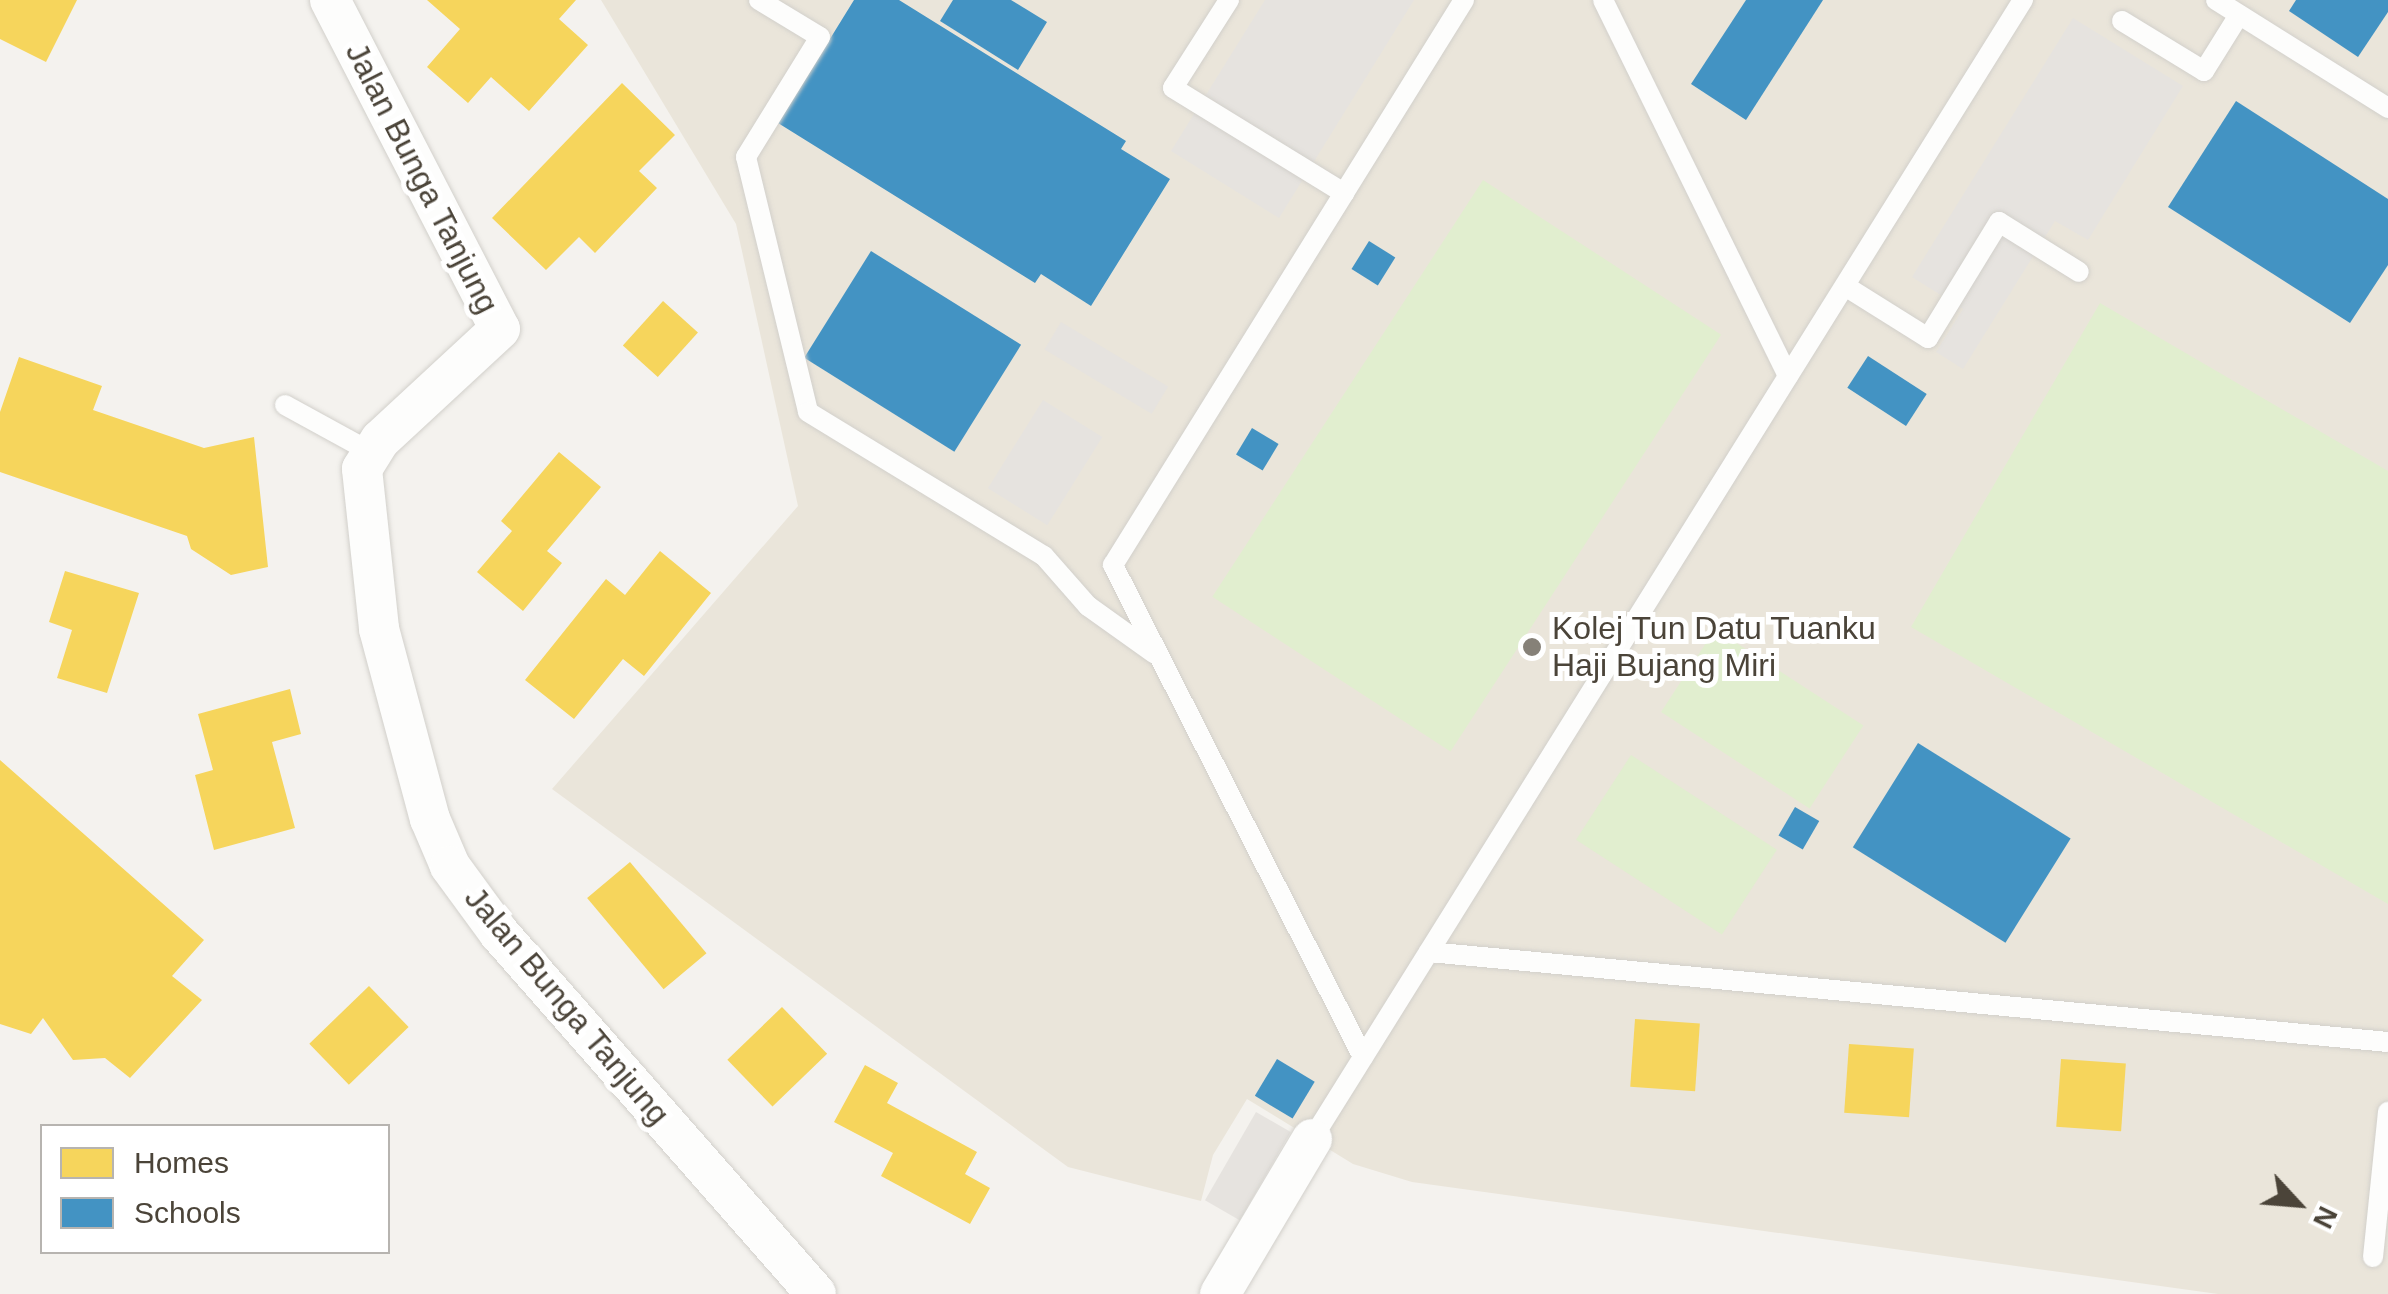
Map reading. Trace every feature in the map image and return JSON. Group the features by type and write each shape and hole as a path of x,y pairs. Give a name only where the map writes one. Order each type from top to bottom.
{"street":[{"name":"Jalan Bunga Tanjung","path":"330,0 500,329 369,452 361,484 379,629 450,866 816,1294"},
{"path":"1220,1294 1312,1140"}],"lane":[{"path":"759,0 820,37 746,157 808,412 1044,556 1088,606 1159,656"},
{"path":"1229,0 1174,88 1344,193"},
{"path":"1364,1057 1113,565 1464,0"},
{"path":"1603,0 1788,376"},
{"path":"1312,1140 2023,0"},
{"path":"2216,0 2388,108"},
{"path":"2122,21 2204,72 2239,16"},
{"path":"1845,286 1928,338 1999,222 2079,272"},
{"path":"285,405 369,452"},
{"path":"1430,952 2388,1042"},
{"path":"2373,1257 2388,1112"}],"shaded area":[{"name":"Kolej Tun Datu Tuanku Haji Bujang Miri","path":"601,0 2388,0 2388,1294 2218,1294 1412,1182 1353,1164 1247,1099 1213,1155 1201,1201 1068,1167 552,789 798,506 736,224"},
{"path":"1265,0 1414,0 1279,218 1171,151"},
{"path":"2073,18 2183,86 2088,240 2055,221 1963,369 1936,352 1963,309 1912,277"},
{"path":"1061,322 1168,386 1152,414 1045,349"},
{"path":"1043,400 1102,437 1047,525 988,488"},
{"path":"1256,1112 1291,1132 1240,1220 1205,1200"}],"green space":[{"path":"1483,180 1721,335 1450,751 1212,597"},
{"path":"2100,303 2388,471 2388,904 1911,627"},
{"path":"1715,629 1863,725 1810,808 1661,712"},
{"path":"1631,755 1777,850 1722,934 1576,840"}],"building: Homes":[{"path":"0,0 77,0 46,62 0,39"},
{"path":"427,0 576,0 559,19 588,45 529,111 491,77 468,103 427,67 460,29"},
{"path":"622,83 675,135 639,171 657,188 595,253 579,237 546,270 492,218"},
{"path":"663,301 698,332 658,377 623,346"},
{"path":"19,357 102,386 93,410 204,448 254,437 268,567 231,575 191,549 187,536 0,472 0,412"},
{"path":"559,452 601,487 547,551 562,563 523,611 477,572 512,531 501,521"},
{"path":"660,551 711,593 644,676 623,659 574,719 525,680 606,579 625,595"},
{"path":"65,571 139,593 107,693 57,678 72,630 49,622"},
{"path":"290,689 301,734 272,742 295,828 214,850 195,775 213,770 198,714"},
{"path":"0,760 204,940 172,976 202,1000 130,1078 105,1058 73,1060 43,1018 31,1034 0,1024"},
{"path":"630,862 706,953 664,989 587,898"},
{"path":"369,986 409,1027 349,1085 309,1044"},
{"path":"782,1007 827,1054 772,1107 727,1060"},
{"path":"1635,1019 1700,1024 1695,1091 1630,1087"},
{"path":"1849,1044 1914,1049 1909,1117 1844,1113"},
{"path":"2061,1059 2126,1064 2121,1131 2056,1127"},
{"path":"865,1065 898,1083 887,1103 977,1152 965,1174 990,1188 970,1224 881,1176 893,1153 834,1122"}],"building: Schools":[{"path":"854,0 899,0 1126,141 1121,149 1170,179 1091,306 1041,274 1035,283 778,123"},
{"path":"953,0 1011,0 1047,22 1018,70 940,21"},
{"path":"1746,0 1823,0 1746,120 1691,84"},
{"path":"2296,0 2388,0 2388,12 2358,57 2289,11"},
{"path":"2236,101 2388,199 2388,265 2350,323 2168,207"},
{"path":"1369,241 1395,257 1378,285 1352,269"},
{"path":"871,251 1021,345 954,452 804,358"},
{"path":"1868,356 1927,394 1906,426 1847,388"},
{"path":"1252,428 1279,444 1263,471 1236,455"},
{"path":"1918,743 2071,838 2005,943 1853,847"},
{"path":"1795,807 1819,821 1803,850 1778,836"},
{"path":"1277,1059 1315,1082 1293,1119 1255,1096"}],"place":[{"name":"Kolej Tun Datu Tuanku Haji Bujang Miri","path":"1532,647"}]}
